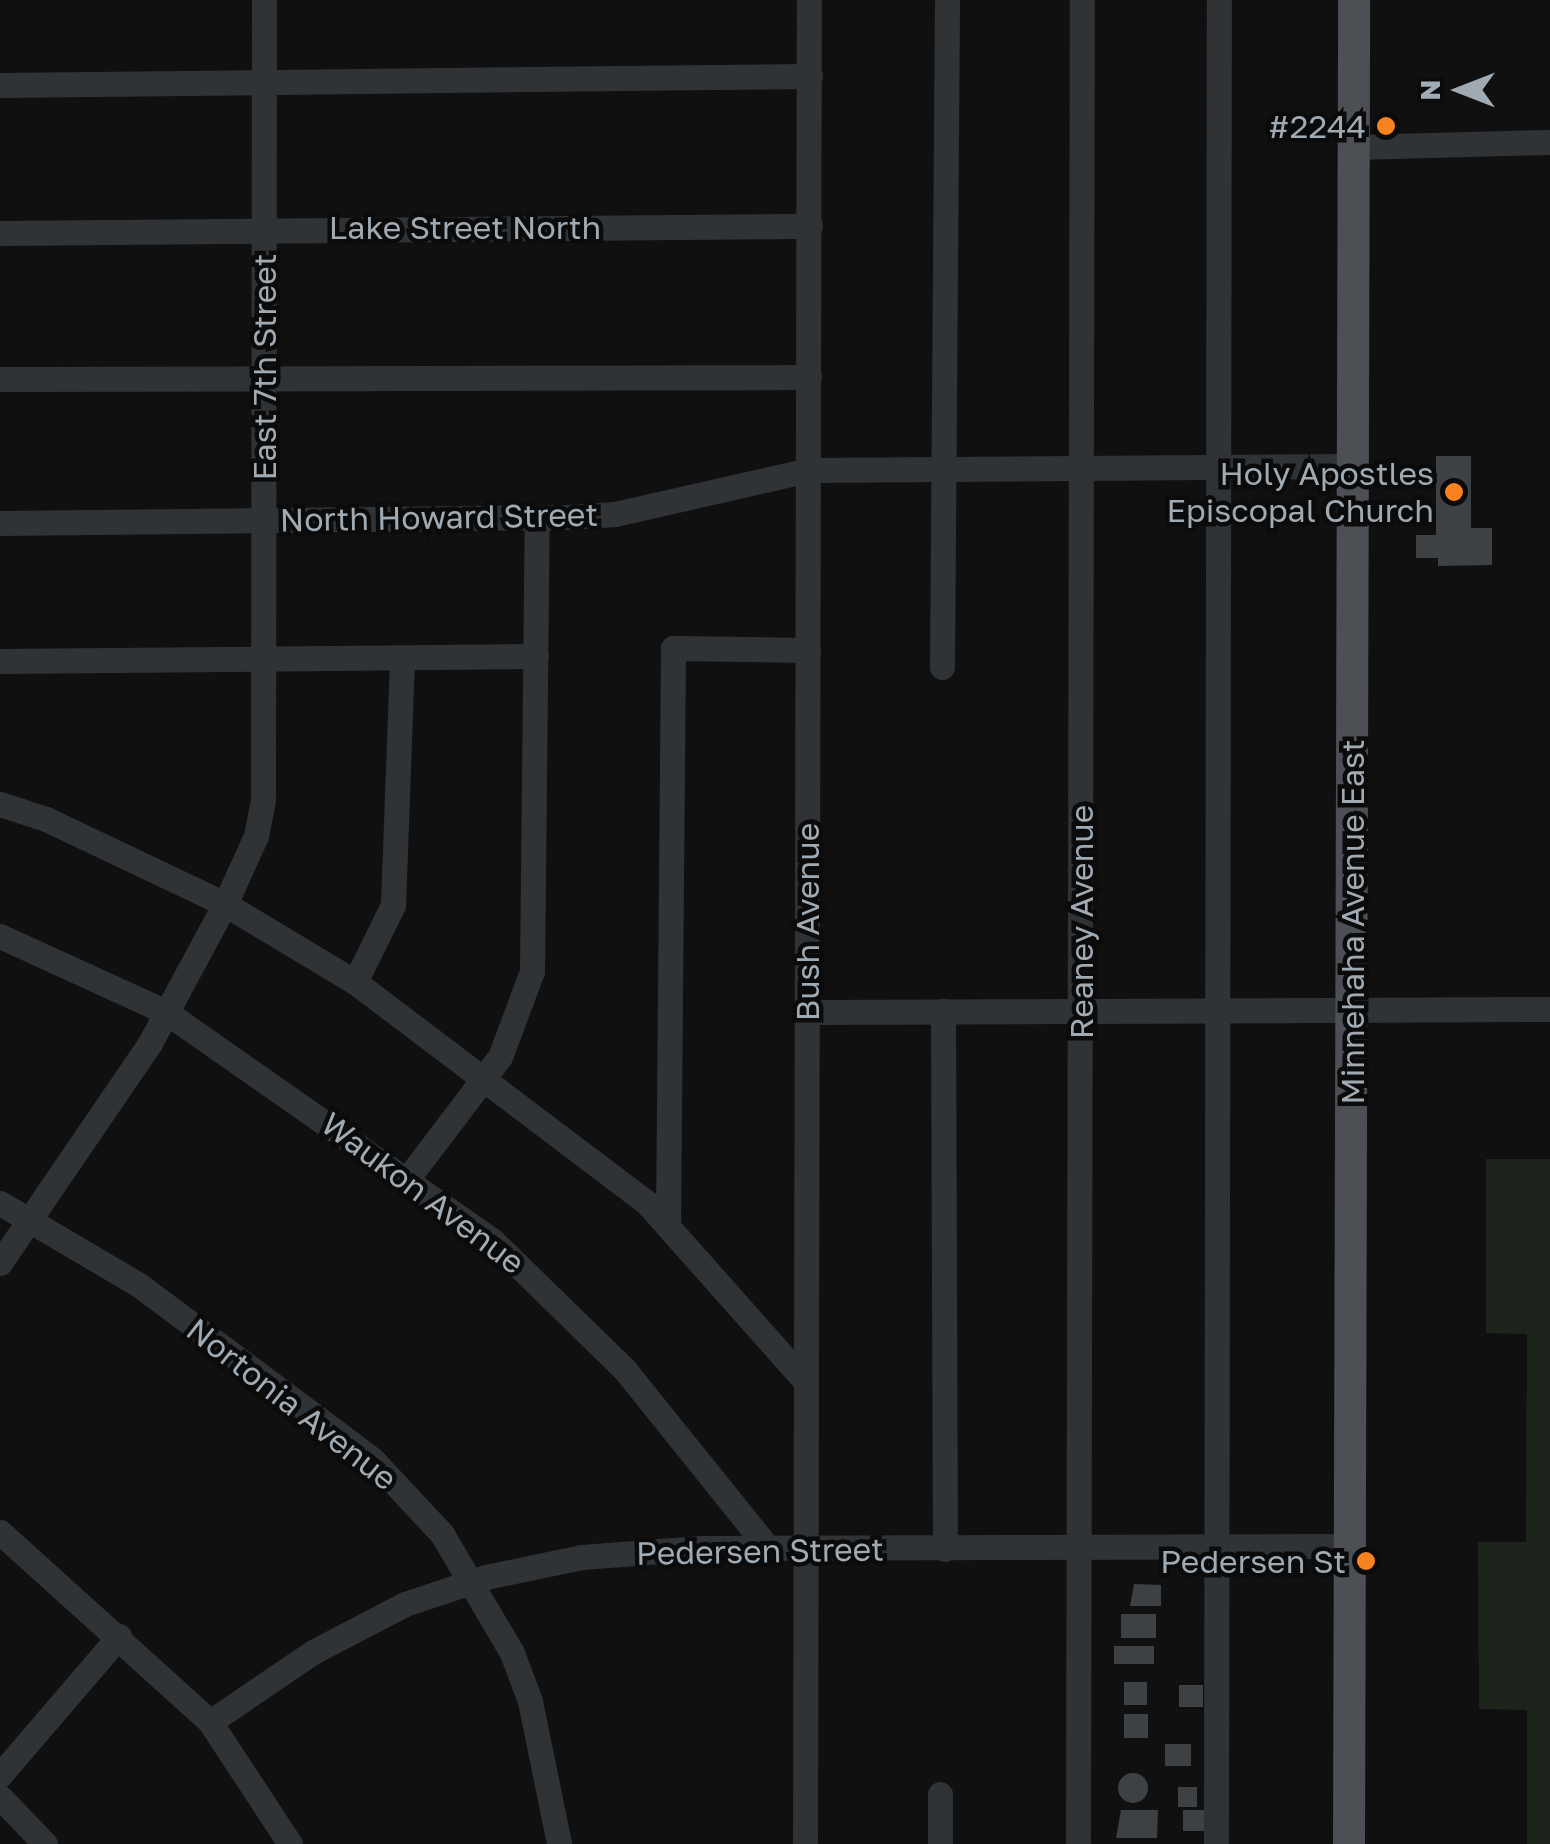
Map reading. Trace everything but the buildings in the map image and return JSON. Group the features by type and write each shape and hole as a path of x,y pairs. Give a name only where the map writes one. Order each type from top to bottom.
{"main road":[{"name":"Minnehaha Avenue East","path":"1349,1844 1354,0"}],"street":[{"name":"East 7th Street","path":"0,1263 166,1012 256,836 264,799 264,0"},
{"name":"Bush Avenue","path":"805,1844 809,0"},
{"path":"942,667 947,0"},
{"name":"Reaney Avenue","path":"1078,1844 1084,470 1082,0"},
{"path":"1216,1844 1220,0"},
{"path":"0,86 810,76"},
{"path":"1354,146 1550,142"},
{"name":"Lake Street North","path":"0,233 810,226"},
{"path":"0,379 809,376"},
{"name":"North Howard Street","path":"0,523 536,519 615,514 809,470 1220,470 1353,466"},
{"path":"408,1178 513,1034 532,971 536,519"},
{"path":"668,1224 673,648 808,650"},
{"path":"0,661 536,656"},
{"path":"356,982 393,905 402,658"},
{"path":"0,804 46,818 224,904 356,982 485,1076 668,1224 806,1382"},
{"name":"Waukon Avenue","path":"0,936 166,1012 493,1241 585,1326 768,1548"},
{"path":"807,1012 1550,1009"},
{"path":"943,1011 944,1549"},
{"name":"Nortonia Avenue","path":"0,1203 32,1218 139,1285 374,1460 442,1534 475,1580 530,1701 559,1844"},
{"path":"0,1532 210,1722 290,1844"},
{"name":"Pedersen Street","path":"210,1722 353,1628 475,1580 582,1557 768,1548 1349,1546"},
{"path":"0,1775 119,1636"},
{"path":"940,1794 940,1844"},
{"path":"0,1797 46,1844"}],"shaded area":[{"path":"1486,1159 1550,1159 1550,1844 1527,1844 1527,1710 1479,1709 1478,1542 1526,1542 1527,1334 1486,1333"}],"place":[{"name":"#2244","path":"1386,126"},
{"name":"Holy Apostles Episcopal Church","path":"1454,492"},
{"name":"Pedersen St","path":"1366,1561"}]}
